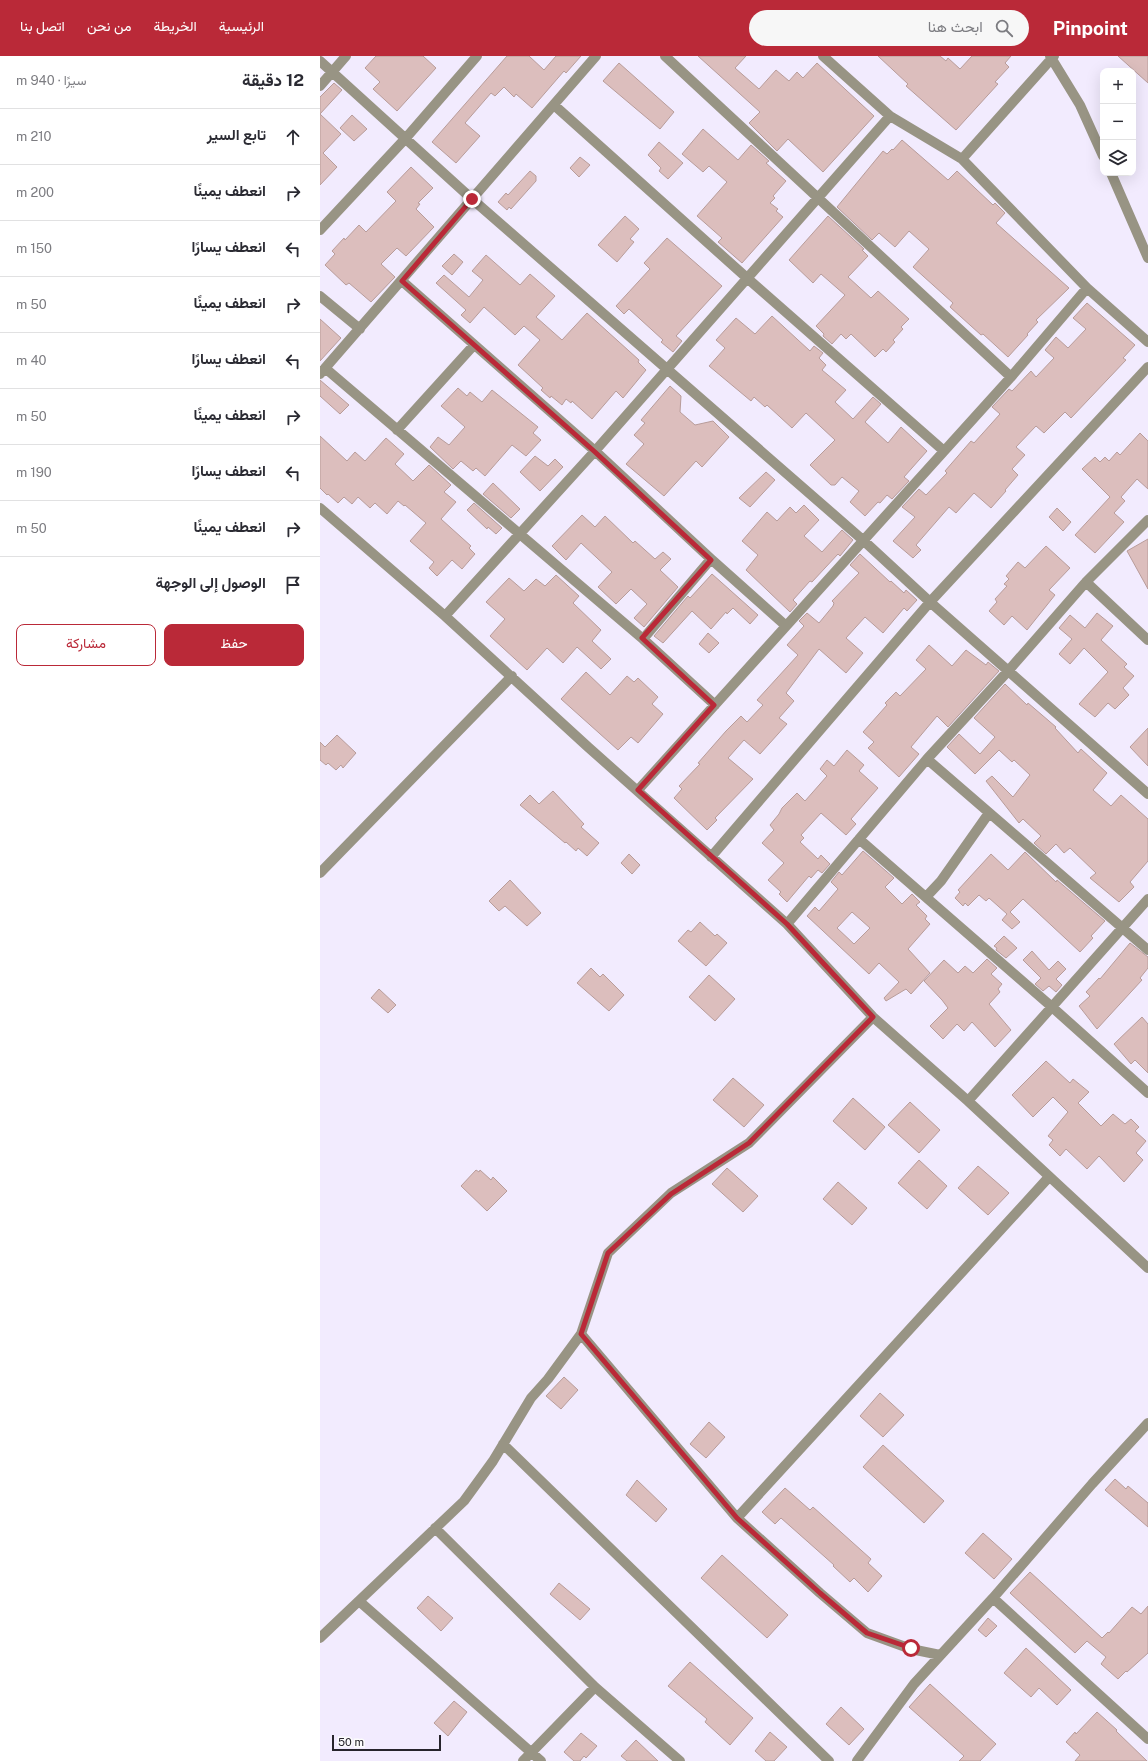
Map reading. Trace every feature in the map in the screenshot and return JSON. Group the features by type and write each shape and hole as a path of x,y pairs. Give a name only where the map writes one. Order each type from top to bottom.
{"street":[{"path":"320,86 346,56"},
{"path":"320,230 405,138 477,56"},
{"path":"596,56 323,371 397,430 642,638 714,705"},
{"path":"665,56 1011,377"},
{"path":"823,56 890,116 962,159 1087,288 1148,342"},
{"path":"962,159 1052,57 1080,105 1100,149"},
{"path":"320,61 472,199 864,541 930,602 1148,794"},
{"path":"554,105 747,278 944,451"},
{"path":"445,616 595,452 890,116"},
{"path":"1112,176 1148,258"},
{"path":"402,281 595,452 711,560 785,626"},
{"path":"638,790 1011,377 1087,288"},
{"path":"320,296 360,329"},
{"path":"397,430 474,345"},
{"path":"711,857 930,602 1148,367"},
{"path":"320,508 445,616 787,924 873,1017 968,1101 1148,1268"},
{"path":"787,924 927,760 1086,582 1148,520"},
{"path":"642,638 711,560"},
{"path":"1086,582 1148,640"},
{"path":"320,873 512,676"},
{"path":"927,760 1148,950"},
{"path":"926,897 941,880 989,813"},
{"path":"859,839 1052,1007 1148,1093"},
{"path":"968,1101 1148,899"},
{"path":"320,1638 464,1501 493,1461 531,1398 548,1379 581,1334 608,1253 671,1194 749,1143 873,1017"},
{"path":"737,1518 1049,1177"},
{"path":"581,1334 737,1518 820,1593 867,1633 911,1648 940,1655"},
{"path":"856,1761 914,1684 993,1598 1092,1484 1148,1424"},
{"path":"503,1444 829,1761"},
{"path":"435,1528 595,1688 680,1761"},
{"path":"993,1598 1148,1739"},
{"path":"359,1601 541,1761"},
{"path":"523,1761 595,1688"}],"building":[{"path":"376,56 423,56 436,68 397,111 373,89 380,82 365,68"},
{"path":"507,56 529,56 544,70 556,56 581,56 566,73 564,71 532,108 516,94 514,97 504,87 495,96 491,93 465,123 480,136 456,163 432,142"},
{"path":"698,56 746,56 735,68 759,89 776,70 789,81 797,72 803,78 817,63 874,116 823,172 788,139 777,151 749,123 760,112"},
{"path":"878,56 940,56 946,61 948,58 960,69 972,56 1011,56 1005,63 1009,67 995,82 998,84 956,130 906,86 908,84"},
{"path":"1118,56 1148,56 1148,83 1136,72 1136,68 1131,68"},
{"path":"619,63 674,112 660,129 603,81"},
{"path":"334,83 342,90 320,114 320,97"},
{"path":"320,114 341,134 323,153 337,167 320,185"},
{"path":"352,115 367,129 354,141 340,128"},
{"path":"703,129 738,160 751,145 769,161 766,163 786,181 773,196 775,198 770,203 778,209 776,211 783,217 742,263 718,242 722,238 697,216 727,182 709,166 703,172 682,154"},
{"path":"902,140 948,180 957,171 993,205 995,203 1005,213 996,223 1069,288 1036,320 1038,322 1008,357 950,307 953,303 913,267 929,249 909,231 895,247 879,233 872,240 837,207 883,151 887,154"},
{"path":"659,142 683,163 668,179 659,171 661,168 648,155"},
{"path":"580,157 590,165 579,177 570,168"},
{"path":"411,167 433,188 418,203 420,204 416,209 434,227 406,256 397,248 381,264 395,277 371,302 349,283 346,285 325,265 335,254 332,251 344,238 345,240 359,225 366,232 396,201 387,192"},
{"path":"530,171 536,176 536,181 511,209 509,207 507,210 498,202 506,193 508,195"},
{"path":"625,216 639,229 630,239 634,242 617,262 598,245"},
{"path":"828,216 864,249 862,250 868,256 848,277 871,298 878,291 909,319 901,327 903,329 893,340 895,342 886,352 883,349 875,357 851,334 846,339 841,334 832,344 823,336 824,334 816,326 845,295 821,274 813,283 789,260"},
{"path":"667,238 722,286 676,336 682,341 673,352 661,342 663,340 629,309 624,314 616,306 650,269 644,263"},
{"path":"454,254 463,262 452,275 442,266"},
{"path":"486,255 520,285 530,274 555,296 536,317 562,340 587,313 639,360 638,362 646,370 623,398 616,391 592,419 572,401 571,403 566,399 562,405 551,396 550,398 541,390 543,388 518,365 540,340 524,326 515,335 484,307 470,323 461,315 466,310 436,283 444,275 469,297 483,280 472,271"},
{"path":"1087,303 1135,345 1123,358 1126,360 1071,418 1065,412 1044,433 1036,426 1016,447 1025,455 1012,469 1018,475 991,508 974,493 956,513 949,507 916,545 921,550 913,558 893,541 915,517 902,507 919,489 926,495 947,473 945,471 971,441 974,443 1000,414 992,407 1009,389 1012,391 1031,371 1036,377 1054,358 1045,350 1056,337 1068,348 1086,329 1073,318"},
{"path":"772,316 810,351 814,346 823,353 819,358 826,365 822,370 846,390 835,402 853,419 873,397 881,404 865,422 888,443 901,427 927,451 904,477 909,481 892,499 887,495 865,516 850,502 859,491 842,477 835,485 831,485 810,465 835,440 806,413 792,428 767,405 765,407 754,397 751,401 709,366 725,348 716,340 736,318 755,334"},
{"path":"320,319 341,338 320,361"},
{"path":"320,380 349,405 340,414 320,396"},
{"path":"670,386 681,396 680,412 695,425 713,421 729,437 702,467 696,461 664,496 626,464 644,444 634,435 645,423 641,420"},
{"path":"458,388 467,396 470,392 482,402 492,390 538,427 533,433 541,440 526,456 512,445 485,476 476,468 473,471 461,461 453,469 430,447 438,437 449,445 465,427 441,406"},
{"path":"1140,433 1148,441 1148,489 1137,479 1121,497 1125,501 1114,513 1124,522 1095,553 1075,535 1110,497 1082,469 1095,457 1100,462 1105,457 1109,461 1117,452 1120,455"},
{"path":"320,436 347,461 355,452 365,461 386,438 404,454 395,464 413,481 429,465 451,485 444,492 456,502 441,519 471,546 469,548 475,554 462,569 452,560 437,576 429,568 434,562 410,541 426,523 405,505 404,506 398,501 387,514 375,503 370,508 358,497 352,504 344,497 338,503 328,494 327,495 320,488"},
{"path":"535,456 548,466 555,459 563,467 540,491 520,472"},
{"path":"766,472 775,480 750,507 739,498"},
{"path":"493,483 520,509 511,518 483,494"},
{"path":"474,503 502,528 496,534 488,527 487,529 467,510"},
{"path":"804,505 819,520 804,536 822,552 842,530 853,540 840,556 838,554 793,600 797,604 790,612 746,570 758,555 742,541 767,512 777,521 790,507 796,513"},
{"path":"1057,508 1071,522 1063,531 1049,517"},
{"path":"582,515 595,527 605,516 633,543 635,541 655,559 663,552 671,559 660,570 678,587 644,627 634,618 647,604 631,589 616,604 598,587 612,572 581,543 566,560 552,546"},
{"path":"1148,539 1148,589 1127,551"},
{"path":"1046,546 1070,568 1049,590 1055,595 1027,630 1012,616 1004,625 989,611 997,602 995,599 1007,586 1004,584 1009,579 1006,576 1018,562 1025,568"},
{"path":"860,554 890,582 891,581 904,593 906,590 917,600 907,611 904,608 883,633 865,617 846,638 863,653 846,673 819,649 786,693 794,701 779,718 787,724 760,754 744,740 728,758 753,779 715,818 717,820 707,830 674,798 682,789 679,786 700,764 698,763 726,731 741,716 747,722 763,705 757,700 798,655 787,645 804,626 799,621 807,613 819,623 833,606 834,603 832,601 859,573 850,565"},
{"path":"712,574 758,615 750,624 733,608 727,614 726,612 711,629 692,611 663,643 654,636 688,596 690,598"},
{"path":"556,575 579,596 573,603 601,630 592,641 611,659 601,669 577,647 563,663 547,648 527,670 490,636 505,619 486,602 509,578 524,591 536,579 545,586"},
{"path":"1097,613 1113,626 1101,640 1127,664 1124,667 1134,676 1123,688 1129,695 1115,709 1108,703 1095,717 1079,704 1108,672 1084,648 1070,664 1059,654 1072,639 1059,628 1070,615 1085,628"},
{"path":"708,633 719,643 709,653 699,644"},
{"path":"929,645 952,666 966,650 986,665 988,662 999,671 948,727 937,716 911,747 919,754 899,777 868,748 874,742 863,732 887,705 885,703 896,692 900,696 926,669 916,660"},
{"path":"586,672 610,695 627,676 634,682 638,678 658,697 652,704 663,714 638,743 631,737 618,750 561,699"},
{"path":"1005,684 1027,705 1028,703 1056,727 1055,728 1078,753 1081,749 1107,773 1093,790 1111,806 1121,795 1148,819 1148,861 1130,882 1134,887 1119,902 1090,878 1096,873 1070,848 1064,853 1056,844 1046,854 1034,843 1041,836 1023,819 1019,823 986,781 992,776 1013,797 1030,775 1014,760 1012,762 999,750 975,774 947,747 959,734 980,754 995,737 974,718"},
{"path":"1148,728 1148,766 1130,747"},
{"path":"337,735 356,753 343,768 341,765 336,770 328,763 326,765 320,760 320,742 325,747"},
{"path":"847,750 864,765 859,771 878,788 851,819 856,824 846,835 821,813 801,835 804,838 800,842 818,859 821,855 830,864 822,873 818,870 811,878 809,876 787,902 779,894 781,892 768,880 784,863 762,843 774,830 770,825 782,808 797,793 805,801 827,776 820,769 827,760 834,766"},
{"path":"553,791 584,824 581,827 599,843 587,856 578,848 576,851 566,842 565,843 520,805 530,795 539,804"},
{"path":"863,851 894,878 885,887 902,904 912,894 920,902 916,905 927,916 925,919 930,924 908,949 930,973 911,994 906,989 886,1001 884,998 899,982 879,963 869,974 807,916 815,907 819,911 838,889 831,882 839,872 842,875","holes":["852,912 870,928 854,944 837,928"]},
{"path":"1025,852 1056,882 1057,880 1105,921 1091,936 1093,938 1080,952 1023,899 1010,912 1020,922 1012,929 1002,920 1007,914 989,898 986,901 979,895 968,906 965,903 963,906 955,898 960,892 958,890 991,854 1008,870"},
{"path":"629,854 640,865 632,874 621,863"},
{"path":"510,880 541,913 527,926 505,906 499,911 489,901"},
{"path":"700,922 715,936 717,934 727,943 706,966 678,941 688,930 691,932"},
{"path":"1004,936 1017,948 1006,958 996,950 997,948 994,946"},
{"path":"1130,943 1148,957 1148,968 1140,978 1142,980 1097,1029 1079,1006 1090,996 1086,992 1099,978 1100,979"},
{"path":"1032,951 1049,970 1058,961 1066,969 1056,979 1062,985 1056,992 1049,986 1043,991 1035,984 1041,978 1023,960"},
{"path":"987,959 997,968 991,974 1002,984 998,989 1000,992 989,1004 1011,1030 995,1047 972,1022 964,1031 957,1024 943,1039 930,1026 948,1008 924,981 944,960 958,973 965,966 973,973"},
{"path":"591,968 600,977 603,974 624,995 609,1011 577,983"},
{"path":"709,975 735,999 715,1021 689,997"},
{"path":"379,989 396,1005 388,1013 371,998"},
{"path":"1142,1017 1148,1024 1148,1073 1135,1060 1131,1064 1114,1044"},
{"path":"1046,1061 1070,1083 1073,1079 1089,1092 1078,1103 1101,1126 1113,1114 1125,1124 1131,1119 1139,1127 1135,1131 1146,1141 1136,1153 1143,1160 1124,1182 1099,1156 1087,1169 1066,1149 1060,1156 1049,1145 1053,1140 1048,1136 1068,1112 1053,1097 1033,1117 1012,1095"},
{"path":"733,1078 764,1105 744,1127 713,1100"},
{"path":"853,1098 885,1127 865,1150 833,1121"},
{"path":"910,1102 940,1130 919,1153 888,1125"},
{"path":"919,1160 947,1186 927,1209 898,1183"},
{"path":"978,1166 1009,1193 988,1215 958,1188"},
{"path":"727,1168 758,1196 743,1212 712,1184"},
{"path":"476,1170 479,1172 480,1170 491,1180 493,1177 507,1191 487,1211 461,1186"},
{"path":"838,1182 867,1208 852,1225 823,1199"},
{"path":"564,1377 578,1390 561,1409 546,1396"},
{"path":"880,1393 904,1415 883,1437 860,1416"},
{"path":"709,1422 725,1437 706,1458 690,1444"},
{"path":"883,1445 944,1501 924,1523 863,1467"},
{"path":"1115,1479 1126,1489 1128,1486 1148,1503 1148,1527 1105,1490"},
{"path":"637,1480 667,1509 656,1522 626,1495"},
{"path":"785,1488 810,1510 813,1507 871,1559 868,1563 882,1576 868,1592 854,1578 850,1582 833,1566 834,1565 781,1518 775,1524 762,1512"},
{"path":"983,1533 1012,1559 994,1579 965,1553"},
{"path":"722,1555 788,1615 767,1638 701,1578"},
{"path":"1030,1572 1102,1638 1108,1632 1109,1633 1132,1607 1141,1614 1148,1606 1148,1653 1118,1679 1101,1664 1106,1657 1087,1641 1075,1653 1010,1593"},
{"path":"559,1583 590,1609 580,1620 550,1594"},
{"path":"428,1596 453,1618 441,1631 417,1608"},
{"path":"988,1618 997,1626 986,1637 978,1630"},
{"path":"1026,1648 1071,1690 1057,1705 1039,1688 1031,1697 1004,1673"},
{"path":"690,1662 753,1718 730,1745 705,1722 707,1719 668,1686"},
{"path":"930,1684 996,1744 980,1761 959,1761 964,1756 909,1707"},
{"path":"454,1701 467,1712 448,1736 434,1723"},
{"path":"841,1707 864,1729 849,1745 826,1724"},
{"path":"1097,1712 1147,1761 1075,1761 1080,1755 1066,1742 1075,1732 1076,1734"},
{"path":"770,1732 787,1747 774,1761 766,1761 755,1751"},
{"path":"581,1733 597,1746 586,1758 584,1756 580,1761 574,1761 564,1752"},
{"path":"636,1740 658,1761 627,1761 621,1756"}],"route":[{"path":"472,199 402,281 595,452 711,560 642,638 714,705 638,790 787,924 873,1017 749,1143 671,1194 608,1253 581,1334 737,1518 867,1633 911,1648"}]}
